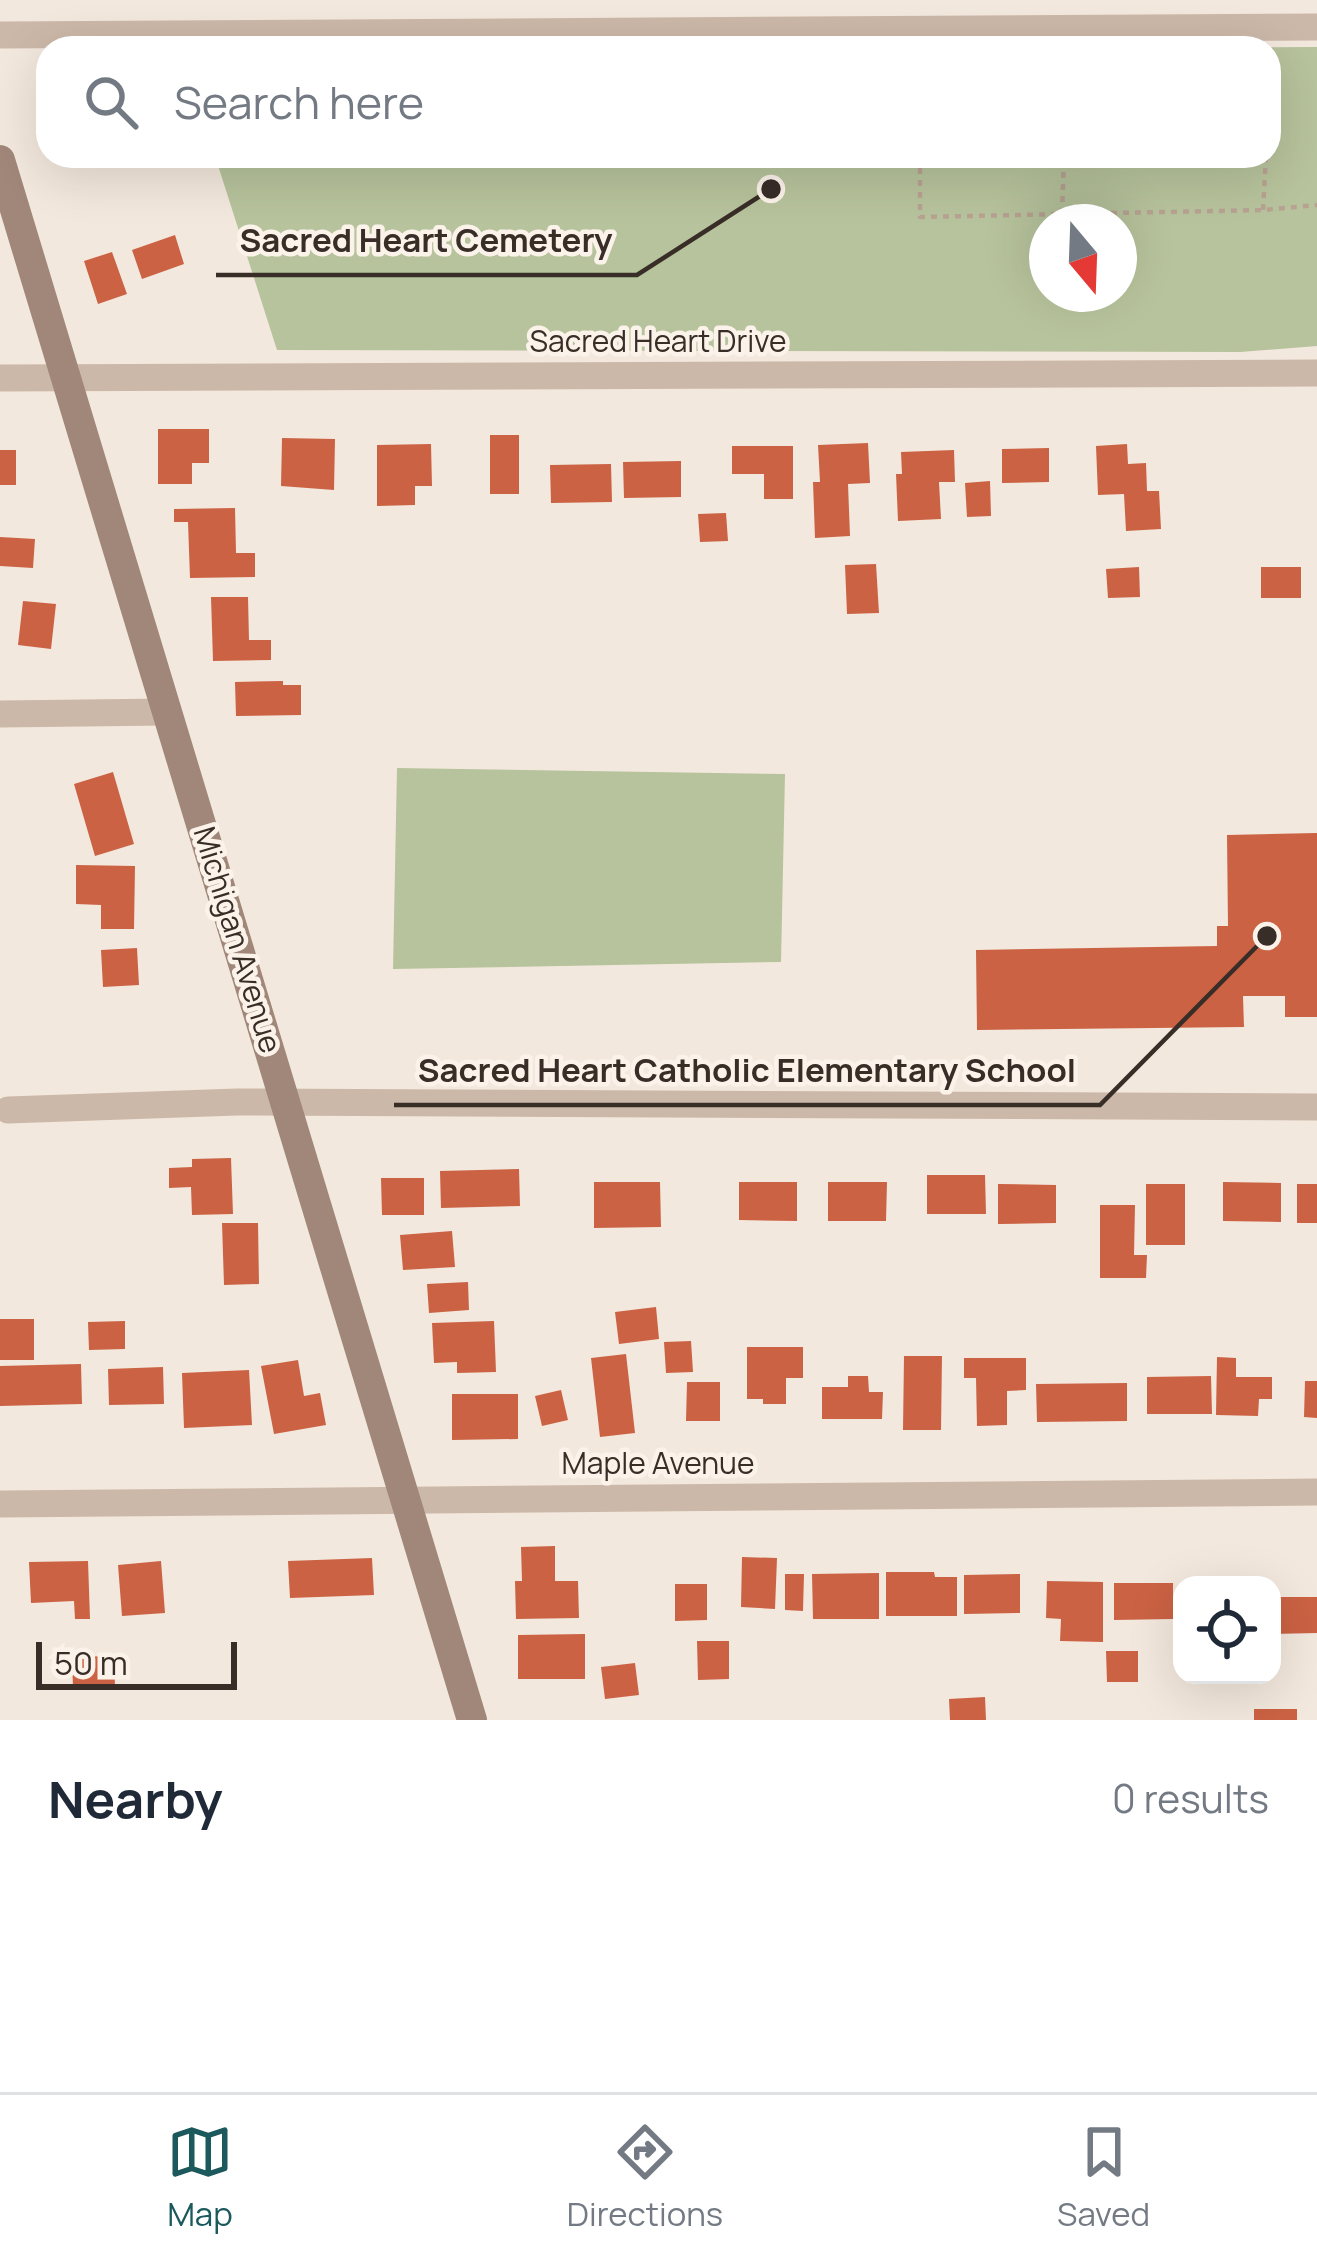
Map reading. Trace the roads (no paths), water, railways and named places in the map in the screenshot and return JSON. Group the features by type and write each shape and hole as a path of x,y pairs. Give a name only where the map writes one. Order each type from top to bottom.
{"street":[{"path":"0,35 1317,27"},
{"name":"Michigan Avenue","path":"0,160 472,1720"},
{"name":"Sacred Heart Drive","path":"0,378 1317,374"},
{"path":"0,714 167,712"},
{"path":"8,1110 237,1102 1317,1108"},
{"name":"Maple Avenue","path":"0,1504 1317,1492"}],"place":[{"name":"Sacred Heart Cemetery","path":"771,189"},
{"name":"Sacred Heart Catholic Elementary School","path":"1267,936"}]}
